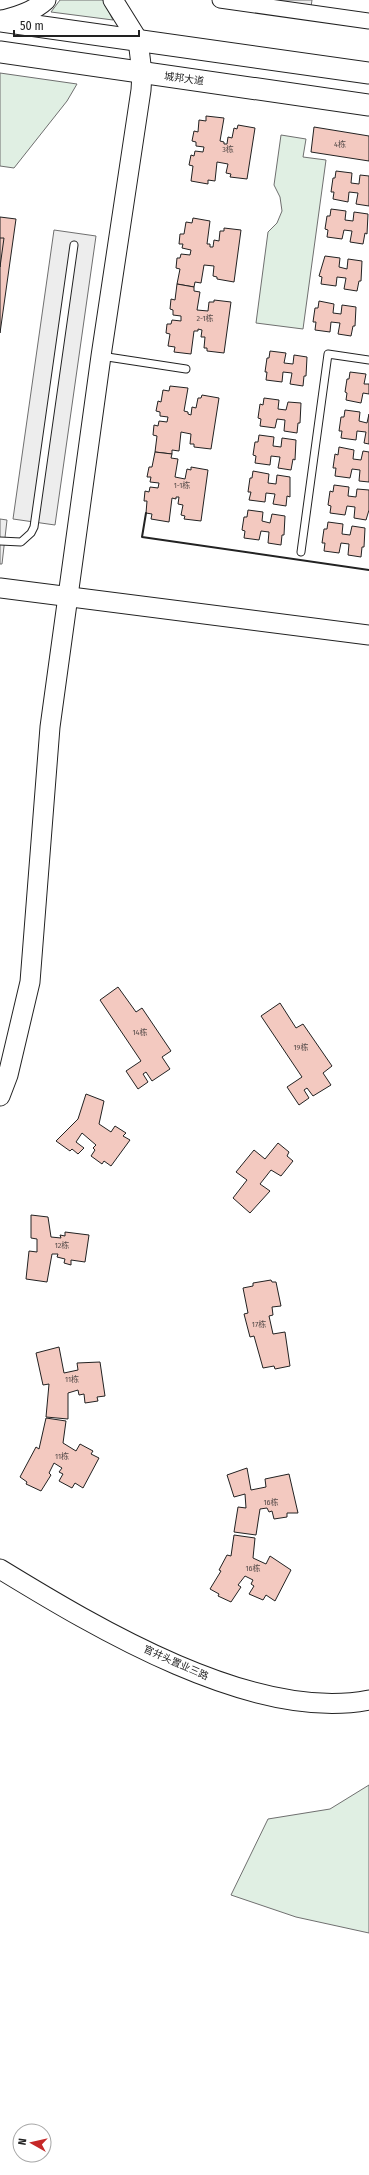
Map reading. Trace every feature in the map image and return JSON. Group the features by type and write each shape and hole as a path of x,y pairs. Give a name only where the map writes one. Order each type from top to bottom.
{"main road":[{"path":"0,21 369,73"},
{"name":"城邦大道","path":"0,52 369,105"}],"street":[{"path":"0,21 23,14 40,6 46,0"},
{"path":"0,1096 4,1074 30,982 50,727 101,356 141,90 142,73 138,40 113,0"},
{"path":"220,0 369,21"},
{"path":"0,588 369,635"},
{"name":"官井头置业三路","path":"0,1569 133,1644 202,1676 233,1687 299,1701 357,1702 369,1700"}],"lane":[{"path":"0,541 21,542 31,533 34,527 74,245"},
{"path":"301,552 328,354 369,360"},
{"path":"101,356 186,369"}],"green space":[{"path":"60,0 103,0 113,20 51,12"},
{"path":"0,73 77,84 67,101 14,168 0,166"},
{"path":"281,135 306,139 303,157 326,160 303,329 256,323 268,232 277,223 282,211 280,197 274,185"},
{"path":"369,1785 369,1933 296,1917 231,1895 268,1819 330,1809"}],"shaded area":[{"path":"262,0 312,0 311,7"},
{"path":"54,230 96,236 55,525 13,519"},
{"path":"0,519 7,520 2,564 0,564"}],"building":[{"path":"206,116 224,118 220,141 224,142 224,144 227,144 228,137 232,138 234,128 237,129 238,125 255,128 247,179 230,177 231,174 226,173 228,164 217,162 215,181 208,180 208,184 191,181 193,166 189,165 191,155 194,156 195,151 203,152 204,147 196,146 196,142 192,141 194,131 198,132 199,120 206,121"},
{"path":"314,127 369,136 369,161 311,152"},
{"path":"336,171 352,173 351,183 359,184 360,175 369,176 369,206 356,204 358,193 349,192 348,202 333,199 334,192 331,192 333,178 335,178"},
{"path":"331,209 346,211 345,220 353,221 354,212 368,214 367,234 365,233 363,244 350,242 352,231 344,230 342,239 327,237 328,230 325,229 327,216 330,216"},
{"path":"0,217 16,219 0,333"},
{"path":"193,218 210,221 207,244 210,244 210,247 213,247 214,240 219,241 220,231 224,231 224,228 241,230 234,282 217,279 217,277 213,276 214,266 204,265 201,283 195,282 194,287 177,284 180,269 176,268 177,258 180,258 181,254 190,255 191,250 182,248 183,244 179,244 180,234 184,234 186,222 192,223"},
{"path":"0,238 4,238 0,267"},
{"path":"325,256 340,258 339,267 347,269 348,259 362,261 361,281 359,281 357,291 344,289 346,278 337,277 336,286 321,284 322,277 319,276"},
{"path":"177,284 194,287 194,291 200,292 197,310 208,311 209,302 214,302 214,300 231,302 224,353 207,351 207,348 204,348 205,337 201,337 202,330 198,329 198,331 194,331 191,354 174,352 175,347 168,346 170,334 166,333 167,324 171,324 172,320 181,321 181,316 173,315 173,310 170,309 171,299 175,300"},
{"path":"319,301 334,304 333,313 341,314 342,305 356,307 355,326 353,326 351,336 338,334 340,323 331,322 330,332 315,330 316,322 313,322 315,308 318,308"},
{"path":"270,351 286,353 284,363 293,364 294,355 307,357 306,376 304,376 303,386 290,384 292,373 283,372 282,382 266,380 267,372 265,372 267,358 269,358"},
{"path":"350,372 366,374 364,384 369,384 369,394 363,393 361,403 346,400 347,393 345,392 347,379 349,379"},
{"path":"170,386 188,388 184,411 191,415 192,407 196,408 198,398 201,398 202,395 219,398 211,449 194,447 194,444 190,444 191,434 181,432 179,451 172,450 172,454 155,452 157,436 153,435 154,425 158,426 159,421 167,422 168,417 160,416 160,412 156,411 158,401 161,402 163,390 169,391"},
{"path":"264,398 279,400 278,409 286,410 288,402 301,403 300,423 298,423 297,433 284,431 285,420 277,419 275,428 260,426 261,419 258,418 260,404 263,405"},
{"path":"345,410 360,412 359,421 367,423 369,414 369,444 364,443 366,432 357,431 356,440 341,438 342,431 339,431 341,417 344,417"},
{"path":"259,435 274,437 273,446 281,447 282,438 296,440 295,460 293,459 291,470 278,468 280,457 271,456 270,465 255,463 256,456 253,455 255,442 258,442"},
{"path":"339,447 354,450 353,459 361,460 363,451 369,452 369,482 359,481 360,470 352,469 350,478 335,476 336,468 333,468 335,454 338,455"},
{"path":"155,452 172,454 171,458 178,459 175,477 185,479 187,469 191,470 191,467 208,470 201,521 184,519 185,516 181,515 183,505 178,504 179,497 176,497 176,499 172,498 169,522 151,519 152,514 146,513 147,501 144,501 145,491 149,492 150,487 158,488 159,483 150,482 151,477 147,477 149,467 152,467"},
{"path":"253,471 269,474 268,483 276,484 277,475 290,477 290,497 287,496 286,506 273,504 275,494 266,493 265,502 249,500 251,492 248,492 250,478 252,478"},
{"path":"334,485 349,487 348,496 356,497 357,489 369,490 369,510 366,520 354,518 355,507 347,506 345,515 330,513 331,506 328,505 330,491 333,492"},
{"path":"248,510 263,512 262,521 270,523 272,514 285,516 284,535 282,535 281,545 268,543 269,532 261,531 259,540 244,538 245,531 242,530 244,517 247,517"},
{"path":"328,522 343,524 342,534 350,535 352,526 365,528 364,547 362,547 361,557 348,555 349,544 341,543 339,553 324,551 325,543 322,543 324,529 327,529"},
{"path":"118,987 136,1012 142,1008 171,1051 162,1057 170,1069 152,1081 146,1072 143,1074 148,1082 138,1089 126,1071 141,1061 100,1000"},
{"path":"280,1003 296,1028 303,1024 332,1066 323,1073 331,1085 313,1096 307,1088 304,1090 309,1098 299,1105 287,1087 302,1077 261,1016"},
{"path":"86,1094 104,1101 99,1124 111,1132 115,1126 126,1133 123,1136 130,1140 111,1166 104,1161 102,1164 91,1156 95,1150 93,1148 96,1145 82,1133 76,1142 84,1148 78,1154 72,1149 70,1151 56,1141 78,1119"},
{"path":"278,1143 289,1152 287,1156 293,1161 281,1176 271,1170 260,1184 270,1191 250,1213 233,1198 247,1180 236,1172 254,1150 265,1159"},
{"path":"31,1215 48,1217 51,1237 61,1238 60,1235 65,1236 65,1232 89,1235 85,1262 71,1260 71,1265 64,1263 65,1259 57,1257 58,1254 52,1254 47,1282 26,1279 29,1251 37,1252 37,1239 31,1238"},
{"path":"271,1280 272,1282 276,1282 281,1306 272,1307 273,1315 269,1316 273,1334 285,1332 290,1366 275,1369 274,1366 263,1368 254,1336 250,1337 244,1314 248,1313 243,1288 253,1286 253,1283"},
{"path":"59,1347 64,1373 78,1370 77,1363 100,1362 105,1396 97,1397 98,1401 85,1403 84,1394 79,1395 78,1390 68,1393 68,1419 46,1417 49,1384 43,1385 36,1353"},
{"path":"46,1418 66,1421 63,1443 76,1451 80,1444 93,1451 91,1454 99,1458 83,1488 75,1483 72,1488 59,1481 63,1474 59,1472 62,1468 54,1463 49,1473 51,1475 41,1491 26,1484 27,1482 20,1477 36,1447 39,1449"},
{"path":"247,1468 251,1490 266,1487 265,1479 289,1474 298,1513 287,1513 287,1517 274,1519 272,1511 269,1512 267,1508 260,1509 256,1535 234,1532 238,1507 246,1508 245,1494 234,1497 227,1475"},
{"path":"234,1535 255,1538 253,1558 266,1564 270,1556 291,1570 275,1601 266,1595 263,1600 249,1594 254,1586 251,1584 253,1580 245,1576 238,1585 241,1587 231,1602 218,1596 219,1594 210,1589 221,1571 219,1570 227,1555 231,1556"}],"wall":[{"path":"146,513 142,537 369,570"}]}
